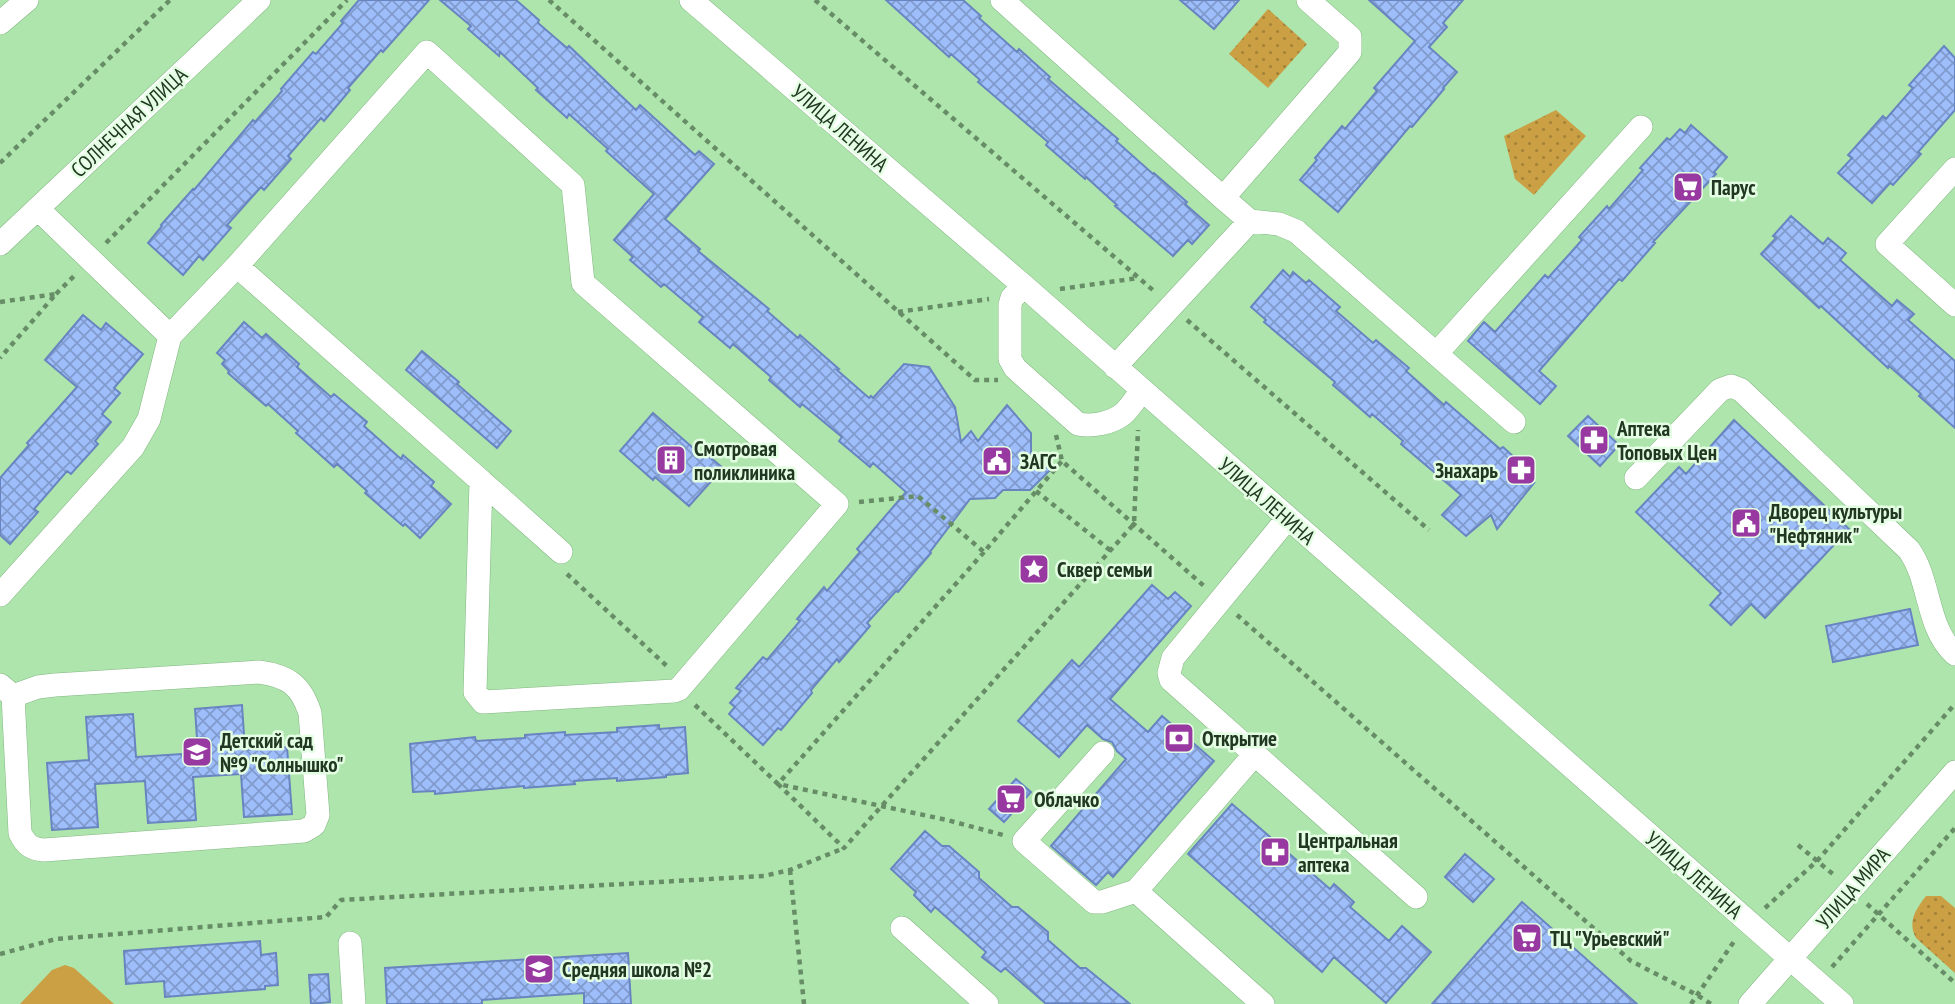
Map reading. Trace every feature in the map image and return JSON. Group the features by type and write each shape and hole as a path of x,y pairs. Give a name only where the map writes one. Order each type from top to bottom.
{"street":[{"path":"0,23 27,0"},
{"name":"СОЛНЕЧНАЯ УЛИЦА","path":"0,244 259,0"},
{"name":"УЛИЦА ЛЕНИНА","path":"691,0 1024,286 1842,1004"},
{"path":"1002,0 1250,221 1279,224 1296,231 1514,422"},
{"path":"1223,198 1350,52 1350,37 1308,0"},
{"path":"0,595 133,447 149,419 170,336 237,266 427,52 573,185 583,283 837,504 682,686 674,691 483,702 475,692 481,481"},
{"path":"1436,354 1641,127"},
{"path":"1955,169 1887,244 1955,305"},
{"path":"38,209 170,336"},
{"path":"1115,367 1174,317 1250,221"},
{"path":"237,266 561,552"},
{"path":"1024,286 1012,298 1010,305 1010,359 1015,368 1078,424 1087,426 1113,420 1124,413 1142,390"},
{"path":"1636,478 1720,390 1731,386 1741,390 1909,550 1922,574 1941,638 1955,654"},
{"path":"1287,519 1173,658 1169,673 1171,680 1416,897"},
{"path":"259,672 274,674 298,688 310,713 318,815 314,825 304,831 33,849 25,843 20,833 7,690 259,672"},
{"path":"1103,753 1024,841 1094,902 1136,891 1255,754"},
{"name":"УЛИЦА МИРА","path":"1750,1004 1955,772"},
{"path":"1136,891 1264,1004"},
{"path":"902,928 987,1004"},
{"path":"349,943 354,1004"}],"path":[{"path":"0,163 170,0"},
{"path":"0,358 57,294 347,0"},
{"path":"549,0 975,380 1010,381"},
{"path":"815,0 1174,317 1185,318 1429,530"},
{"path":"0,303 57,294"},
{"path":"0,954 57,939 327,917 341,900 764,876 790,870 844,848 1134,524 1142,390"},
{"path":"1054,422 1062,461 1631,961 1711,1004"},
{"path":"778,784 1062,461"},
{"path":"1036,491 1111,551"},
{"path":"837,504 918,496 984,552"},
{"path":"561,552 560,567 844,848"},
{"path":"1817,860 1955,704"},
{"path":"778,784 947,820 1024,841"},
{"path":"1818,983 1955,828"},
{"path":"1798,845 1955,983"},
{"path":"790,870 804,1004"}],"shaded area":[{"path":"1268,9 1307,44 1268,88 1229,54"},
{"path":"1556,110 1586,136 1534,195 1515,179 1504,136"},
{"path":"1926,896 1941,896 1955,908 1955,973 1916,938 1913,932 1914,916"},
{"path":"65,965 74,968 114,1004 20,1004 52,970"}],"building":[{"path":"359,0 429,0 348,88 350,90 324,121 321,118 288,156 291,159 264,190 261,187 227,225 231,228 203,260 199,256 183,275 148,243 313,52 316,54 343,23 341,21"},
{"path":"440,0 516,0 636,110 640,105 695,155 699,151 714,164 665,219 700,249 698,251 769,309 767,311 798,338 800,335 869,398 873,398 904,364 929,367 955,407 961,442 971,431 978,441 1007,405 1031,433 1031,455 1050,470 1030,490 1003,490 995,498 970,499 931,553 867,623 870,626 839,662 837,659 781,730 778,728 763,745 729,714 735,707 730,703 741,691 736,688 763,657 767,660 824,587 827,591 860,552 857,549 906,492 873,463 870,467 839,441 842,437 802,404 800,407 733,344 730,348 699,322 703,317 664,284 661,287 630,260 633,257 614,240 654,194 569,114 567,118 536,90 538,88 500,52 499,56 468,29 471,26"},
{"path":"886,0 963,0 981,16 979,18 1017,52 1019,49 1050,77 1048,79 1118,139 1116,141 1187,202 1185,204 1209,225 1192,244 1188,240 1173,256 1086,177 1085,179 1046,145 1048,142 978,82 980,80 951,54 949,57"},
{"path":"1180,0 1239,0 1214,29"},
{"path":"1369,0 1463,0 1443,23 1447,27 1429,47 1457,72 1338,212 1300,180 1342,126 1345,129 1377,91 1374,88 1415,41"},
{"path":"1944,46 1955,58 1955,110 1918,152 1921,154 1893,185 1890,183 1872,203 1838,173 1852,158 1848,155 1883,116 1886,119 1913,88 1909,85"},
{"path":"1691,125 1727,157 1714,172 1716,174 1653,242 1655,243 1622,281 1619,279 1539,371 1556,386 1540,404 1468,341 1484,322 1495,332 1545,275 1548,278 1582,240 1579,237 1607,206 1609,209 1667,138 1670,140 1680,129 1685,133"},
{"path":"1791,216 1823,244 1828,238 1846,253 1840,260 1892,306 1897,300 1914,314 1908,320 1955,361 1955,428 1919,396 1921,394 1889,366 1888,368 1821,306 1819,308 1761,254"},
{"path":"1283,270 1290,277 1293,272 1306,283 1309,280 1340,307 1336,311 1373,343 1376,340 1409,368 1406,371 1444,405 1446,402 1528,470 1527,482 1534,483 1497,529 1491,515 1466,536 1442,515 1461,495 1401,444 1403,441 1372,414 1370,417 1333,385 1335,382 1264,322 1266,320 1251,307"},
{"path":"83,315 101,330 106,323 143,354 114,388 120,393 102,414 111,422 95,441 98,444 71,474 67,471 34,509 38,512 10,544 0,535 0,478 77,387 45,360"},
{"path":"244,322 262,338 266,334 299,364 297,367 331,397 334,394 367,422 364,426 401,459 403,455 434,482 431,486 451,504 420,538 365,493 367,491 337,464 334,467 268,404 266,406 228,373 222,364 225,360 217,353"},
{"path":"422,351 511,431 497,448 406,370"},
{"name":"Смотровая поликлиника","path":"653,413 700,454 703,451 723,468 689,506 655,477 653,480 620,451"},
{"name":"Аптека Топовых Цен","path":"1588,416 1619,445 1600,466 1568,436"},
{"name":"Дворец культуры \"Нефтяник\"","path":"1734,420 1849,529 1765,618 1751,604 1731,625 1710,605 1721,593 1636,512 1679,467 1686,474"},
{"path":"1152,585 1168,599 1175,592 1191,606 1110,699 1148,732 1162,716 1214,761 1113,877 1108,872 1096,885 1051,846 1126,759 1112,742 1103,739 1087,725 1059,757 1018,721 1072,660 1079,667"},
{"path":"1910,609 1918,645 1833,662 1826,626"},
{"path":"242,705 245,750 287,747 292,814 244,817 241,774 193,777 196,820 148,823 145,781 95,784 98,827 52,830 47,763 89,760 86,717 133,714 136,757 198,753 195,709"},
{"path":"659,725 659,729 685,727 688,773 617,781 617,778 574,781 575,784 524,788 435,794 435,791 413,792 410,744 475,737 476,741 565,732 565,735 617,732 617,728"},
{"name":"Облачко","path":"1016,779 1031,792 1004,822 989,809"},
{"path":"1232,804 1330,889 1334,884 1354,902 1350,907 1389,941 1402,926 1431,952 1386,1003 1334,957 1322,972 1188,854"},
{"path":"925,831 942,846 949,846 979,872 979,878 1012,907 1018,907 1048,932 1048,940 1080,968 1086,968 1130,1004 1045,1003 1005,968 1001,972 982,957 986,952 935,907 931,912 914,895 916,892 891,869"},
{"path":"1465,854 1494,879 1473,902 1445,877"},
{"name":"ТЦ \"Урьевский\"","path":"1522,902 1637,1004 1432,1004"},
{"path":"260,941 261,955 276,953 278,985 265,986 265,989 165,997 164,981 126,984 124,951"},
{"path":"628,953 631,1004 584,1004 584,993 482,1000 482,1004 387,1004 385,968"},
{"path":"328,974 330,1002 311,1004 309,975"}],"place":[{"name":"Парус","path":"1688,187"},
{"name":"Аптека Топовых Цен","path":"1594,440"},
{"name":"Смотровая поликлиника","path":"671,460"},
{"name":"ЗАГС","path":"997,461"},
{"name":"Знахарь","path":"1521,470"},
{"name":"Дворец культуры \"Нефтяник\"","path":"1746,523"},
{"name":"Сквер семьи","path":"1034,569"},
{"name":"Открытие","path":"1179,738"},
{"name":"Детский сад №9 \"Солнышко\"","path":"197,752"},
{"name":"Облачко","path":"1011,799"},
{"name":"Центральная аптека","path":"1275,852"},
{"name":"ТЦ \"Урьевский\"","path":"1527,938"},
{"name":"Средняя школа №2","path":"539,969"}]}
